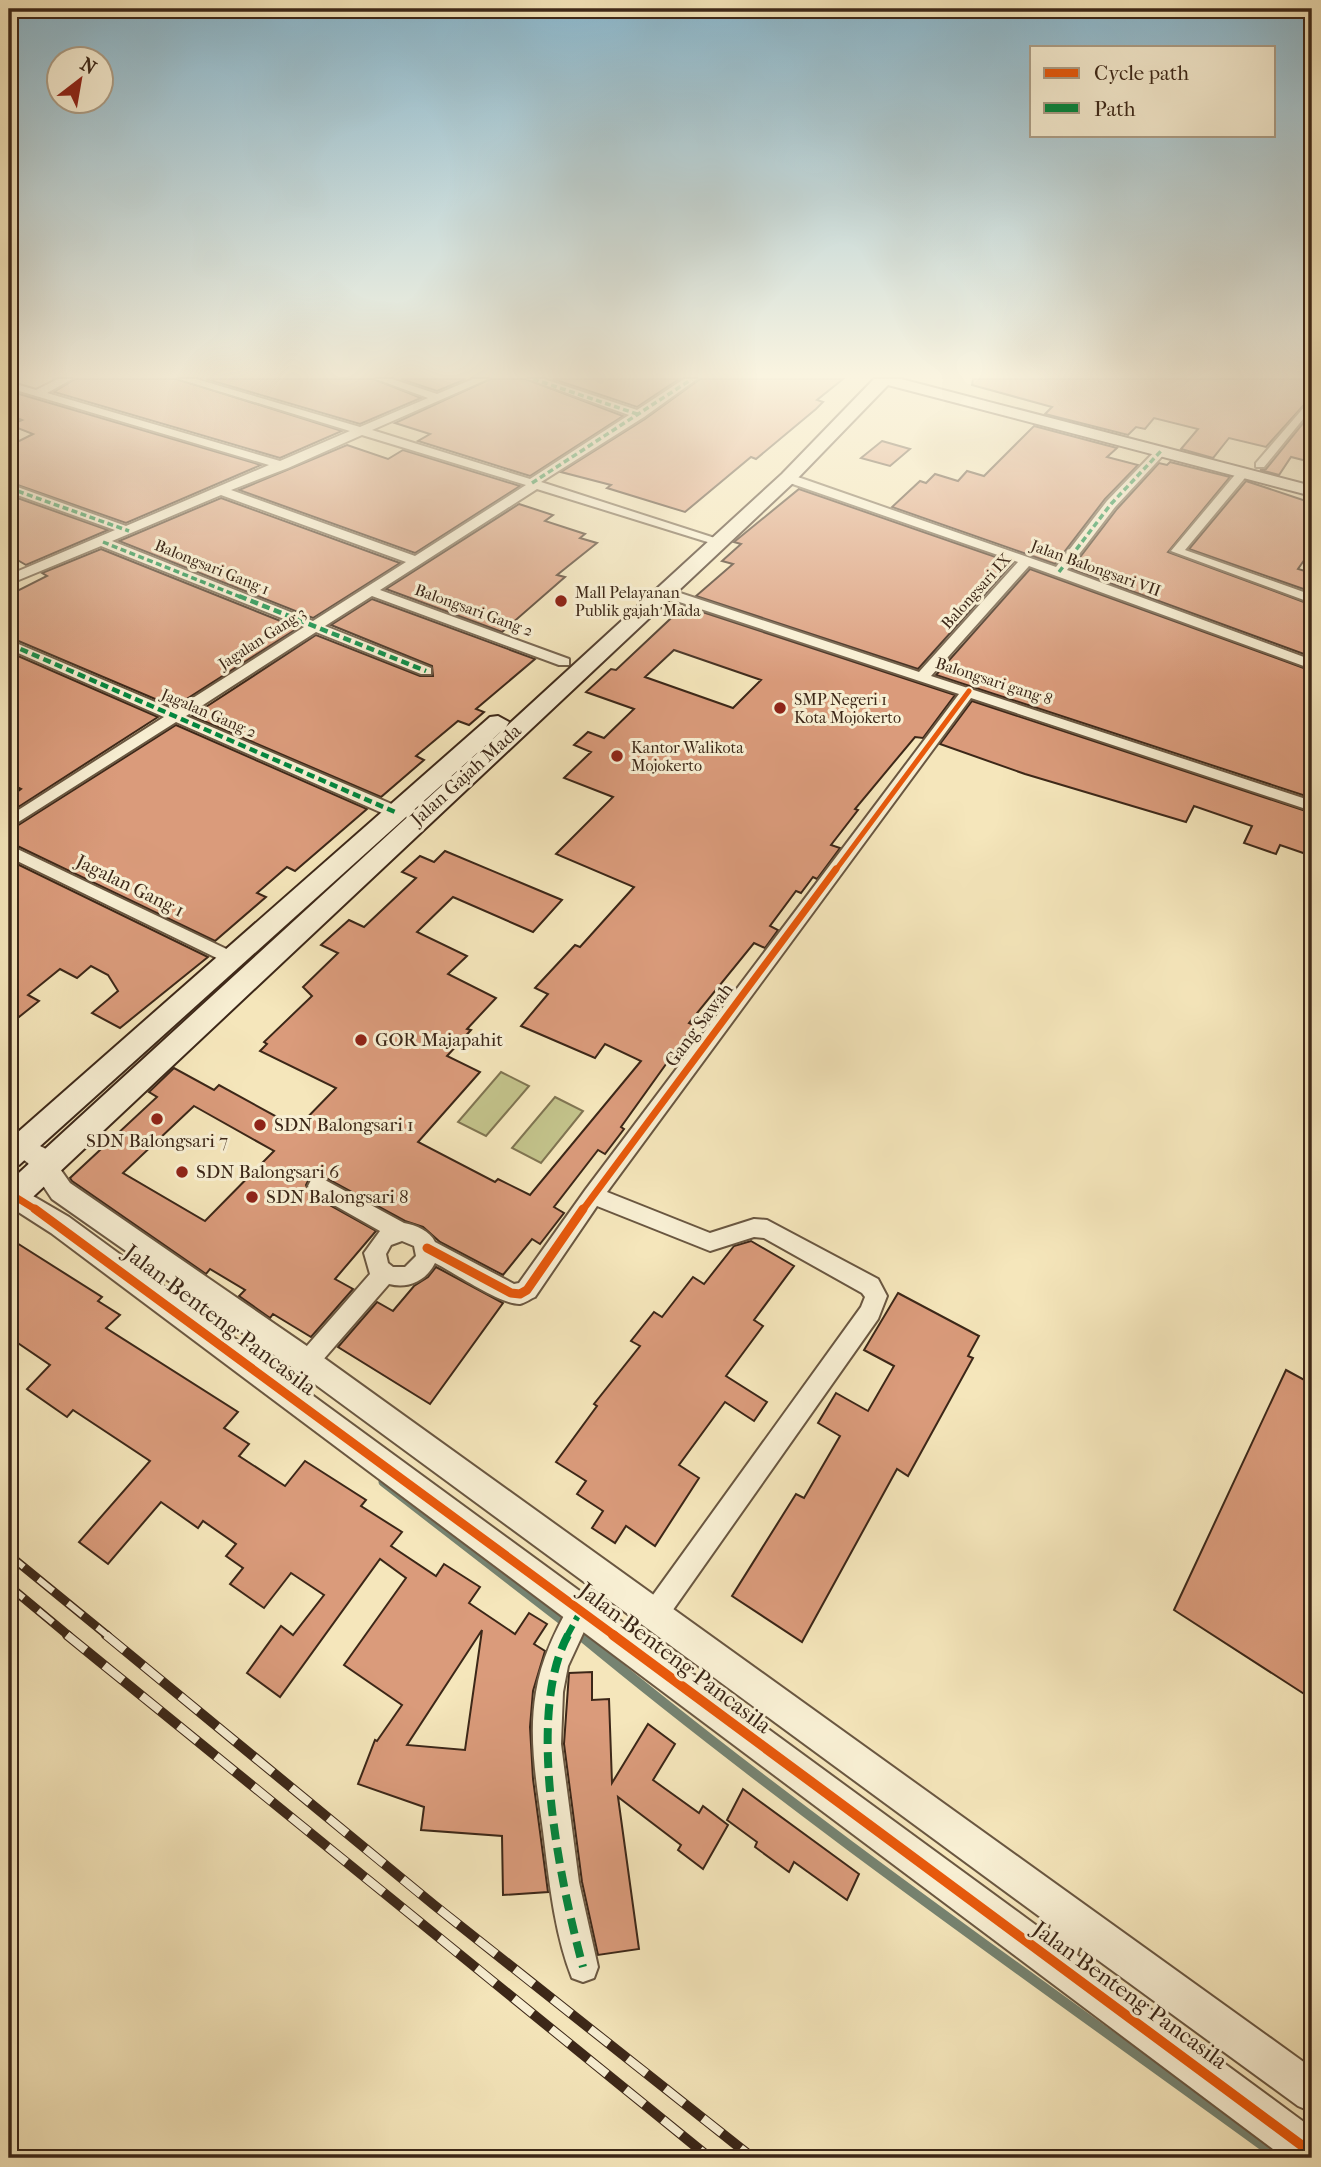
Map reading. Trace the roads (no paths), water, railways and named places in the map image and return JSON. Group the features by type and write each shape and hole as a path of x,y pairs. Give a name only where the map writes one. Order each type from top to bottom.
{"main road":[{"name":"Jalan Gajah Mada","path":"10,1196 44,1168 650,598 766,480"},
{"name":"Jalan Gajah Mada","path":"13,1149 233,959 565,662 650,598 711,538 785,480"},
{"path":"1267,480 1312,491"}],"street":[{"path":"9,580 249,480"},
{"path":"522,480 711,538"},
{"name":"Jagalan Gang 3","path":"9,823 540,480"},
{"name":"Jalan Balongsari VII","path":"794,480 1059,572 1312,665"},
{"path":"1059,572 1111,504 1134,480"},
{"path":"1237,480 1177,551 1312,599"},
{"path":"9,488 129,531"},
{"name":"Balongsari Gang 2","path":"222,491 416,561"},
{"name":"Balongsari Gang 1","path":"103,542 426,671"},
{"name":"Balongsari IX","path":"923,676 1027,561"},
{"name":"Balongsari Gang 2","path":"371,591 565,662"},
{"name":"Balongsari gang 8","path":"650,598 923,676 1312,806"},
{"name":"Jagalan Gang 2","path":"9,644 395,812"},
{"name":"Gang Sawah","path":"427,1248 511,1293 524,1293 593,1195 969,691"},
{"name":"Jagalan Gang 1","path":"9,850 233,959"},
{"name":"Jalan Benteng Pancasila","path":"13,1149 37,1156 61,1191 307,1362 1312,2092"},
{"path":"318,1186 401,1232 418,1236 427,1248 424,1264 418,1270 401,1277 384,1274 374,1261 375,1253 384,1239 401,1232"},
{"path":"593,1195 710,1242 754,1228 767,1229 870,1286 876,1296 870,1312 630,1648"},
{"name":"Jalan Benteng Pancasila","path":"10,1196 60,1225 371,1456 574,1621 630,1648 1312,2153"},
{"path":"307,1362 384,1274"},
{"path":"371,1456 394,1426"},
{"path":"574,1621 553,1667 544,1743 569,1919 583,1967"},
{"path":"1054,1964 1073,1919"}],"waterway":[{"path":"383,1482 582,1636"},
{"path":"580,1635 838,1837 1280,2158"}],"railway":[{"path":"9,1555 108,1636"},
{"path":"9,1586 69,1636"},
{"path":"67,1635 710,2158"},
{"path":"106,1635 434,1905 753,2158"}],"place":[{"name":"Mall Pelayanan Publik gajah Mada","path":"561,601"},
{"name":"SMP Negeri 1 Kota Mojokerto","path":"780,708"},
{"name":"Kantor Walikota Mojokerto","path":"617,756"},
{"name":"GOR Majapahit","path":"361,1040"},
{"name":"SDN Balongsari 7","path":"157,1119"},
{"name":"SDN Balongsari 1","path":"260,1125"},
{"name":"SDN Balongsari 6","path":"182,1172"},
{"name":"SDN Balongsari 8","path":"252,1197"}]}
